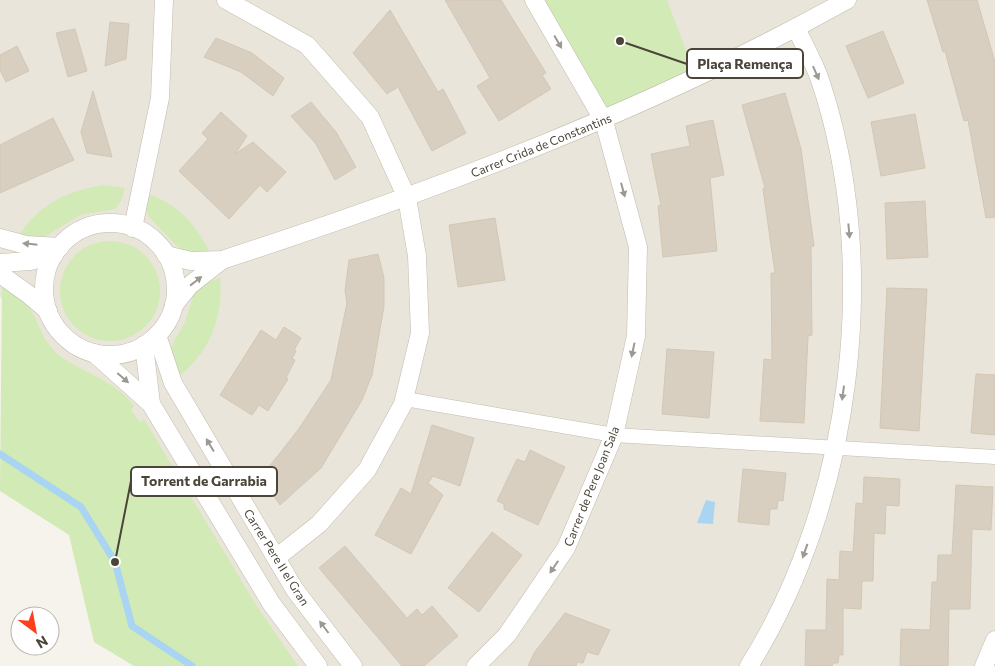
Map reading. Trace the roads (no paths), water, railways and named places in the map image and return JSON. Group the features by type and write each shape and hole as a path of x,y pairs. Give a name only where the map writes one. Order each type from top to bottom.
{"street":[{"path":"133,228 160,98 164,0"},
{"path":"226,0 306,44 370,117 407,198 417,256 420,333 405,399 367,470 319,524 276,558"},
{"name":"Carrer de Pere Joan Sala","path":"476,666 507,635 566,548 614,435 636,336 638,247 604,121 534,0"},
{"name":"Carrer Crida de Constantins","path":"166,255 191,261 222,260 407,198 604,121 796,28 847,0"},
{"path":"749,666 779,611 802,559 821,503 835,449 850,343 851,277 844,182 833,130 819,79 796,28"},
{"path":"0,263 30,261 57,251 75,234 94,226 114,224 133,228 152,239 166,255 174,274 174,306 164,326 150,340 120,354 94,353 74,345 65,338 48,311 44,297 44,282 57,251"},
{"path":"0,238 57,251"},
{"name":"Carrer Crida de Constantins","path":"174,306 190,285 222,260"},
{"path":"0,274 48,311"},
{"path":"150,340 151,404"},
{"name":"Carrer Pere II el Gran","path":"150,340 173,383 295,590 353,666"},
{"path":"94,353 151,404 271,603 318,666"},
{"path":"405,399 614,435 995,457"},
{"path":"984,666 995,640"}],"water":[{"path":"706,500 715,502 713,524 697,523"}],"waterway":[{"path":"0,454 81,507 115,562 132,626 192,666"}],"place":[{"name":"Plaça Remença","path":"620,41"},
{"name":"Torrent de Garrabia","path":"115,562"}]}
